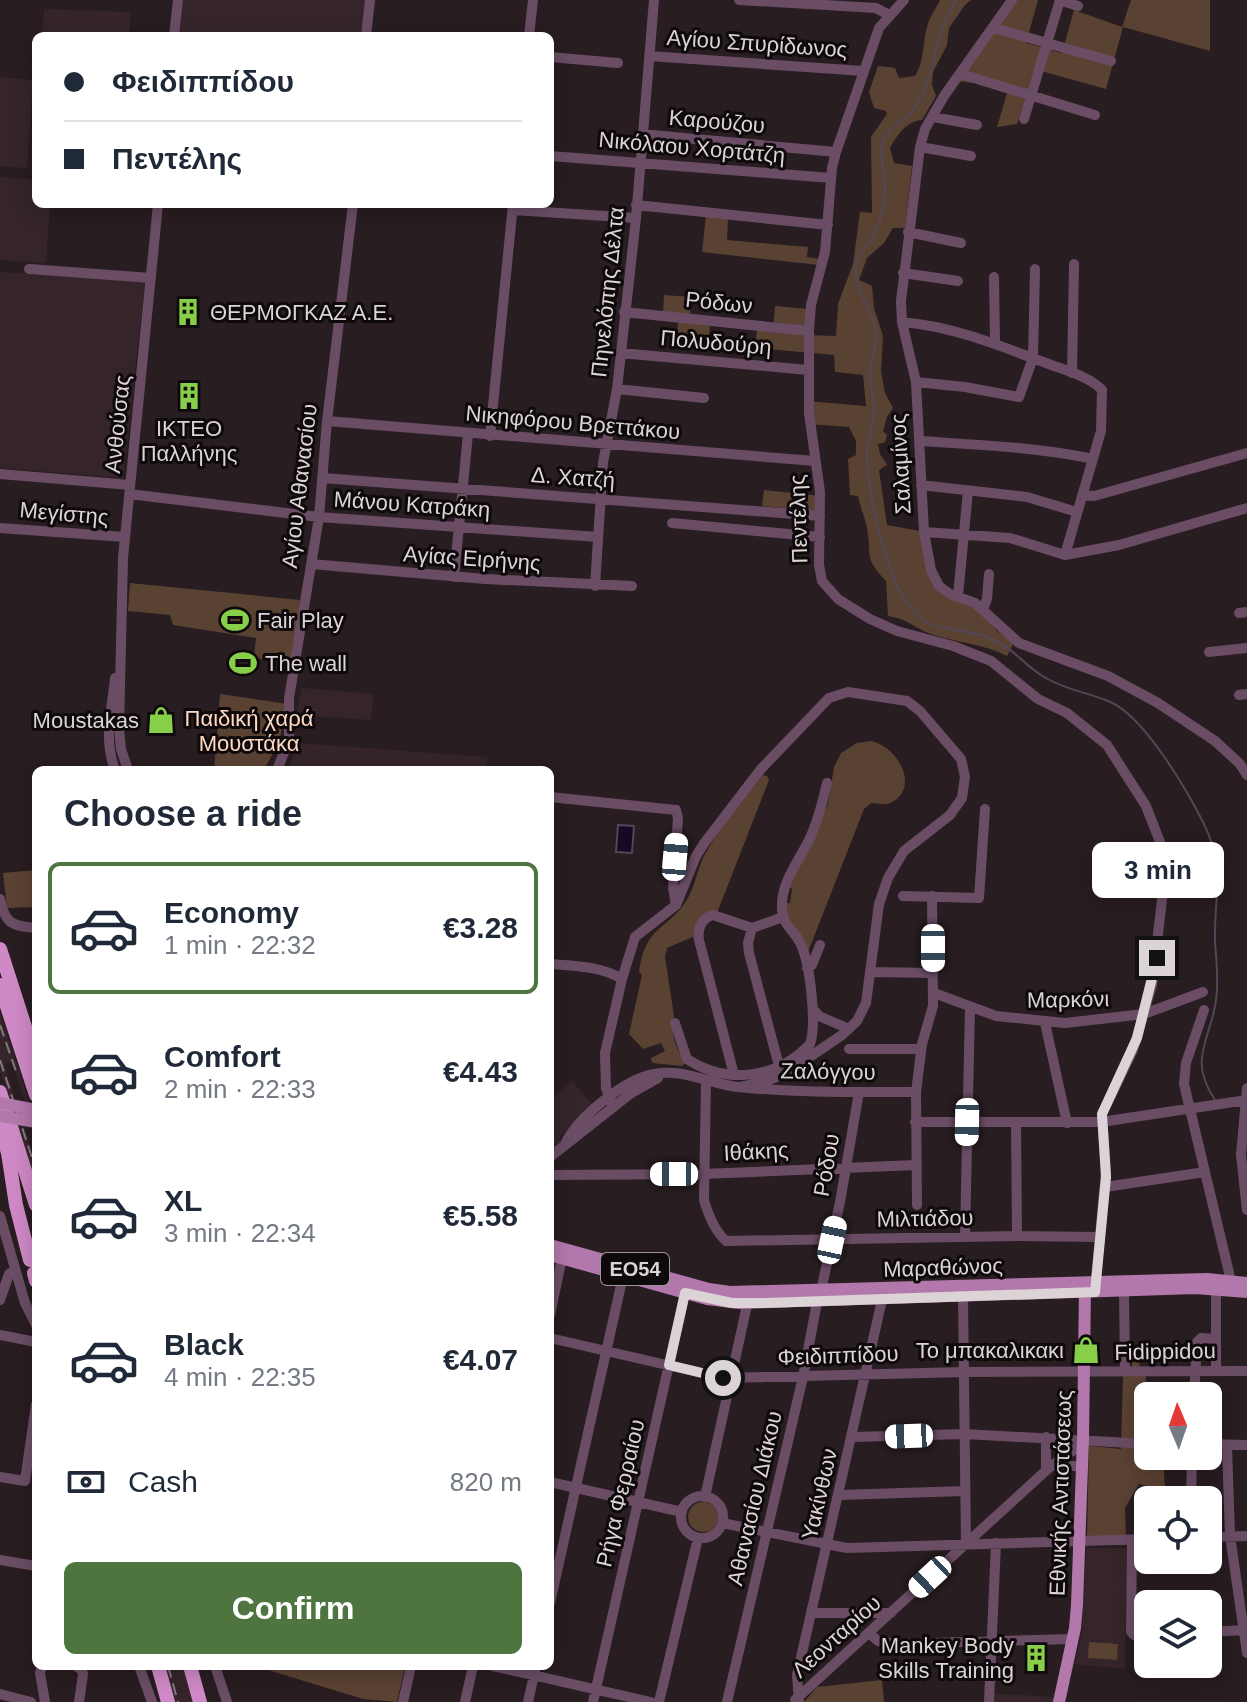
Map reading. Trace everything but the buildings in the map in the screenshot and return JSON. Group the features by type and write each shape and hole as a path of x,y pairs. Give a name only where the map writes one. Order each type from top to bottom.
{"highway":[{"path":"0,949 32,1049"},
{"path":"6,968 32,1033"},
{"path":"0,985 32,1083"},
{"path":"0,1092 32,1192"},
{"path":"0,1125 32,1267"},
{"path":"159,1670 168,1702"},
{"path":"191,1670 200,1702"}],"main road":[{"path":"0,1103 32,1109"},
{"path":"0,1116 32,1121"},
{"name":"Μαραθώνος","path":"554,1246 749,1298"},
{"name":"Μαραθώνος","path":"556,1256 720,1301 1231,1281 1247,1283"},
{"name":"Μαραθώνος","path":"819,1296 882,1300 1090,1287 1124,1291 1216,1288 1247,1292"},
{"name":"Εθνικής Αντιστάσεως","path":"1059,1702 1077,1605 1084,1372 1090,1287"}],"street":[{"path":"174,32 178,0"},
{"path":"366,32 370,0"},
{"path":"529,32 533,0"},
{"name":"Πηνελόπης Δέλτα","path":"595,586 606,445 617,389 636,218 654,0"},
{"path":"739,0 876,8 889,15"},
{"name":"Πεντέλης","path":"904,0 879,28 836,152 825,252 811,305 809,413 820,492 820,575 827,590 870,619 897,631 972,652 991,661 1038,699 1067,713 1107,745 1155,824 1162,861 1157,958 1133,1050 1103,1110 1101,1122"},
{"name":"Σαλαμίνος","path":"1012,0 925,129 908,232 902,322 916,382 924,532 935,580 944,590 983,609 1019,643 1108,676 1158,703 1215,741 1240,764 1247,775"},
{"path":"1024,119 1059,0 1078,6"},
{"path":"994,28 1111,61"},
{"name":"Αγίου Σπυρίδωνος","path":"649,56 863,71"},
{"path":"554,57 618,63"},
{"path":"961,74 1095,115"},
{"path":"951,87 967,87 973,78"},
{"path":"933,117 977,125"},
{"name":"Καρούζου","path":"641,134 836,152"},
{"path":"920,147 971,156"},
{"name":"Νικόλαου Χορτάτζη","path":"554,156 831,178"},
{"path":"636,205 828,225"},
{"name":"Ανθούσας","path":"127,766 119,729 125,537 158,208"},
{"name":"Αγίου Αθανασίου","path":"279,766 289,740 289,698 319,517 327,421 353,208"},
{"path":"490,436 513,208"},
{"path":"524,208 636,218"},
{"path":"908,232 961,243"},
{"path":"1072,373 1074,264"},
{"path":"29,269 151,278"},
{"path":"916,382 1019,397 1033,358 1035,269"},
{"path":"903,273 958,281"},
{"path":"994,277 995,342"},
{"name":"Ρόδων","path":"624,312 809,331"},
{"path":"902,322 995,342 1072,373 1102,390 1102,422 1065,555"},
{"name":"Πολυδούρη","path":"620,353 808,370"},
{"path":"617,389 704,398"},
{"name":"Νικηφόρου Βρεττάκου","path":"327,421 815,461"},
{"path":"454,577 468,434"},
{"path":"920,441 1043,450 1093,459"},
{"path":"1082,495 1094,496 1247,453"},
{"name":"Μάνου Κατράκη","path":"0,474 130,489 319,517 598,537"},
{"name":"Δ. Χατζή","path":"322,478 820,516"},
{"path":"921,485 1027,497 1077,512"},
{"path":"958,596 968,491"},
{"path":"924,532 1010,538 1065,555 1119,545 1247,508"},
{"path":"739,528 741,509"},
{"path":"672,523 820,537"},
{"name":"Μεγίστης","path":"0,528 125,537"},
{"name":"Αγίας Ειρήνης","path":"311,564 454,577 632,586"},
{"path":"983,609 989,591 989,574"},
{"name":"Ανθούσας","path":"114,766 108,749 108,728 120,648"},
{"path":"1209,652 1247,648"},
{"path":"613,1101 606,1071 606,1049 635,937 676,905 705,842 761,769 824,703 833,696 847,692 899,698 920,711 953,748 963,766 965,783 956,808 904,851 890,873 879,904 864,1010 846,1032 778,1077 740,1087"},
{"path":"675,1023 687,1059 720,1074 754,1075 779,1066 810,1044 814,1021 807,968 802,945 783,917 783,890 816,823 827,783"},
{"path":"554,797 676,810 673,888 676,905"},
{"path":"903,896 979,898 985,809"},
{"path":"917,1205 916,1092 921,1049 934,993 932,896"},
{"path":"0,899 7,920 14,925 32,927"},
{"path":"734,1075 698,933 704,919 713,915 752,928 783,917"},
{"path":"752,928 749,953 779,1066"},
{"path":"807,968 812,965 820,945"},
{"path":"554,964 594,968 622,979"},
{"path":"871,972 933,973"},
{"name":"Μαρκόνι","path":"934,993 1004,1018 1045,1023 1098,1021 1144,1014 1203,992"},
{"path":"965,1237 970,1007"},
{"path":"813,1008 819,1016 846,1032"},
{"path":"1204,1010 1185,1067 1184,1084 1231,1281"},
{"path":"814,1021 846,1032"},
{"path":"1045,1023 1067,1123"},
{"path":"849,1049 921,1049"},
{"path":"606,1071 619,1080 632,1082"},
{"path":"613,1101 632,1082 653,1074 684,1074"},
{"path":"554,1154 565,1144 575,1128 613,1101 652,1080 684,1074"},
{"name":"Ζαλόγγου","path":"684,1074 740,1087 916,1092"},
{"name":"Μιλτιάδου","path":"706,1080 706,1209 726,1241 1099,1237"},
{"name":"Ρόδου","path":"819,1296 859,1092"},
{"path":"915,1122 1101,1122 1190,1109 1247,1096 1241,1155 1246,1204"},
{"path":"1090,1287 1105,1187 1101,1122"},
{"path":"1016,1123 1017,1236"},
{"name":"Ιθάκης","path":"554,1175 704,1174 916,1165"},
{"path":"1105,1187 1205,1172"},
{"path":"0,1216 25,1303 32,1317"},
{"path":"0,1300 9,1274 15,1270"},
{"path":"554,1585 623,1276"},
{"path":"1216,1288 1216,1370"},
{"path":"1124,1291 1125,1371"},
{"name":"Ρήγα Φερραίου","path":"593,1702 685,1293"},
{"name":"Αθανασίου Διάκου","path":"727,1702 819,1296"},
{"path":"959,1546 965,1491 963,1297"},
{"path":"705,1497 749,1298"},
{"name":"Υακίνθων","path":"797,1700 798,1670 882,1300"},
{"path":"0,1335 32,1341"},
{"name":"Φειδιππίδου","path":"554,1339 732,1378 1084,1372"},
{"path":"1196,1382 1199,1339 1215,1339"},
{"name":"Fidippidou","path":"1084,1372 1247,1371"},
{"path":"0,1477 25,1481 32,1432"},
{"path":"853,1437 965,1434 1134,1443"},
{"path":"1046,1437 1048,1468 1082,1466"},
{"name":"Λεονταρίου","path":"797,1700 959,1546 1048,1468 1074,1450 1083,1439"},
{"path":"1222,1445 1247,1445"},
{"path":"1227,1445 1230,1536 1247,1653"},
{"path":"554,1483 682,1512"},
{"path":"839,1495 965,1491"},
{"path":"705,1497 714,1500 721,1508 722,1523 711,1536 698,1538 689,1534 683,1526 682,1512 688,1502 705,1497"},
{"path":"722,1523 847,1548 1132,1540 1131,1632 1134,1635"},
{"path":"1222,1536 1247,1536"},
{"path":"659,1702 698,1538"},
{"path":"989,1702 996,1543"},
{"path":"0,1560 32,1565"},
{"path":"811,1613 891,1613"},
{"path":"869,1633 878,1641 896,1644 1072,1639"},
{"path":"1222,1634 1245,1637"},
{"path":"41,1670 45,1702"},
{"path":"79,1702 82,1670"},
{"path":"140,1670 152,1702"},
{"path":"216,1670 227,1702"},
{"path":"403,1702 410,1670"},
{"path":"465,1702 472,1670"},
{"path":"798,1670 801,1678 813,1684"},
{"path":"528,1702 535,1671 651,1702"},
{"path":"0,1694 31,1702"}],"shaded area":[{"path":"183,0 367,0 364,32 179,32"},
{"path":"44,9 131,12 129,32 42,32"},
{"path":"0,77 32,80 27,168 0,166"},
{"path":"0,177 32,180 32,208 50,208 46,263 0,260"},
{"path":"0,272 145,282 123,478 0,468"},
{"path":"302,688 374,694 371,720 296,715"},
{"path":"296,743 488,757 487,766 290,766"},
{"path":"618,825 634,826 632,853 616,852"},
{"path":"0,1013 32,1110 32,1124 12,1062 4,1064 32,1152 32,1171 0,1071"},
{"path":"572,1081 593,1105 560,1136 560,1144 554,1149 554,1096"},
{"path":"1086,1548 1127,1548 1125,1669 1074,1664 1082,1633"},
{"path":"164,1670 186,1670 194,1702 173,1702"},
{"path":"986,1693 1056,1697 1055,1702 985,1702"}],"green space":[{"path":"940,0 971,0 949,28 947,45 933,72 932,85 936,96 922,120 907,126 890,148 894,163 912,166 905,228 893,228 884,243 867,258 859,280 872,286 874,308 883,336 881,372 885,393 893,408 883,431 887,435 885,442 878,444 887,465 879,470 887,525 920,531 927,570 1014,642 1007,656 934,635 888,616 886,581 871,561 867,528 858,496 850,495 848,459 856,455 856,441 849,427 809,424 806,401 866,406 863,375 835,372 834,355 755,348 757,329 773,330 775,306 808,309 807,335 836,336 838,304 853,264 860,212 872,213 871,137 887,114 874,108 869,92 878,66 895,68 899,78 915,76 929,21"},
{"path":"1013,0 1038,0 1026,43 1062,53 1074,10 1122,27 1131,0 1210,0 1210,51 1123,27 1106,89 1034,69 1017,124 997,127 1008,90 956,81"},
{"path":"706,216 728,217 727,240 808,247 807,257 820,259 819,265 702,252"},
{"path":"664,295 692,297 689,323 710,326 708,344 676,340 679,316 663,314"},
{"path":"764,490 822,496 822,512 762,506"},
{"name":"Fair Play","path":"130,583 300,600 292,663 254,658 256,638 173,625 170,615 128,611"},
{"name":"Παιδική χαρά Μουστάκα","path":"220,694 287,704 279,742 266,766 214,766"},
{"path":"871,741 890,751 897,760 903,769 904,788 899,797 890,803 871,803 864,809 808,952 789,927 785,903 790,903 792,889 788,886 828,804 834,767 841,753 857,743"},
{"path":"763,775 769,780 717,913 695,936 667,948 665,957 674,1016 673,1034 685,1063 682,1066 652,1063 651,1058 665,1051 661,1043 643,1049 629,1034 642,975 639,972 642,956 653,935 682,907 710,845"},
{"path":"32,870 32,907 7,908 3,873"},
{"path":"1139,1356 1140,1375 1146,1375 1146,1382 1134,1382 1134,1470 1164,1470 1165,1486 1134,1486 1134,1493 1125,1508 1126,1537 1087,1537 1089,1446 1121,1449 1123,1376 1132,1376 1132,1357"},
{"path":"703,1502 714,1506 718,1517 714,1528 703,1532 692,1528 688,1517 692,1506"},
{"path":"1089,1642 1118,1644 1117,1660 1088,1658"},
{"path":"268,1670 404,1670 397,1702 363,1699"},
{"path":"882,1680 884,1702 804,1702 817,1687"}],"waterway":[{"path":"957,0 943,26 921,97 913,110 888,133 882,144 885,183 882,213 856,267 856,277 872,317 876,337 870,375 874,415 867,448 867,466 881,540 899,589 910,608 923,620 997,641 1054,682 1108,701 1121,709 1149,737 1187,792 1211,840 1217,869 1217,992 1202,1060 1207,1085 1215,1100"}],"railway":[{"path":"0,1025 17,1074"},
{"path":"0,1060 32,1158"},
{"path":"169,1670 178,1702"}],"place":[{"name":"ΘΕΡΜΟΓΚΑΖ Α.Ε.","path":"188,312"},
{"name":"ΙΚΤΕΟ Παλλήνης","path":"189,396"},
{"name":"Fair Play","path":"235,620"},
{"name":"The wall","path":"243,663"},
{"name":"Moustakas","path":"161,720"},
{"name":"Το μπακαλικακι","path":"1086,1350"},
{"name":"Mankey Body Skills Training","path":"1036,1658"}],"route":[{"path":"723,1378 669,1365 685,1293 732,1303 765,1303 1095,1292 1106,1177 1102,1114 1137,1038 1157,958"}]}
